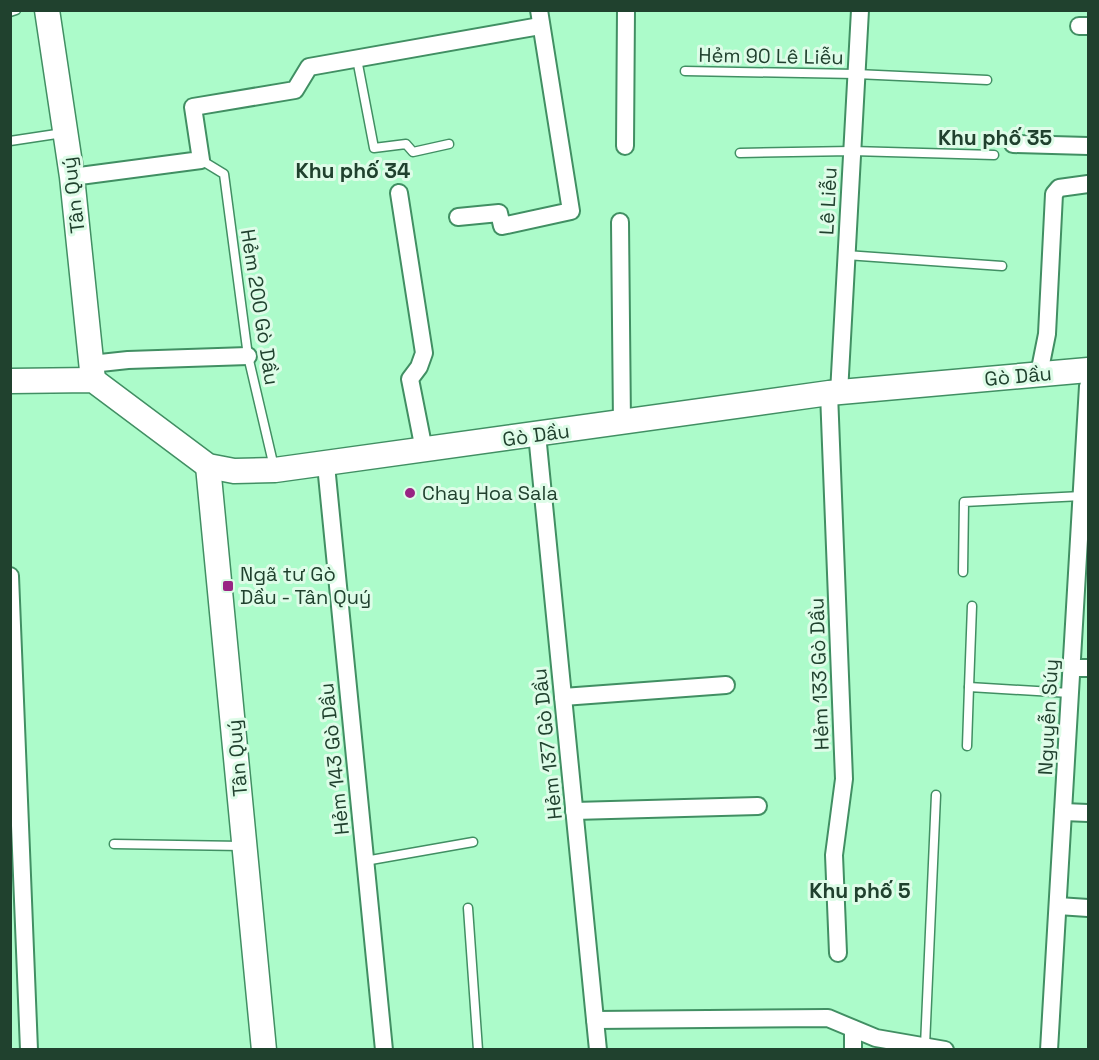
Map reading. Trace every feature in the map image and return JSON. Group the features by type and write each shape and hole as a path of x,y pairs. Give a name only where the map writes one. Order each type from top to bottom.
{"street":[{"name":"Tân Quý","path":"47,10 72,177 92,372"},
{"path":"625,146 626,10"},
{"name":"Lê Liễu","path":"834,393 846,255 860,10"},
{"path":"72,177 201,160 193,107 295,90 309,67 357,59 539,18 571,211 502,226 500,213 458,217"},
{"path":"1013,144 1089,146"},
{"path":"1039,374 1047,324 1054,194 1059,188 1089,184"},
{"path":"399,193 424,353 419,367 410,379 424,450"},
{"path":"621,222 622,423"},
{"path":"10,381 92,372 128,360 248,356"},
{"name":"Gò Dầu","path":"92,372 208,466 234,471 326,465 834,393 1089,370"},
{"name":"Nguyễn Súy","path":"1049,1050 1070,693 1080,668 1082,496 1089,386"},
{"name":"Hẻm 133 Gò Dầu","path":"834,393 844,779 834,855 838,953"},
{"name":"Hẻm 137 Gò Dầu","path":"537,434 598,1050"},
{"name":"Hẻm 143 Gò Dầu","path":"326,465 384,1050"},
{"name":"Tân Quý","path":"208,466 264,1050"},
{"path":"10,576 29,1050"},
{"path":"563,697 726,685"},
{"path":"574,811 758,806"},
{"path":"1063,812 1089,813"},
{"path":"1058,906 1089,908"},
{"path":"595,1020 828,1018 876,1038 945,1050"},
{"path":"853,1029 853,1050"}],"lane":[{"path":"10,12 16,10"},
{"path":"357,59 374,148 406,144 412,152 449,144"},
{"name":"Hẻm 90 Lê Liễu","path":"685,71 856,74 987,80"},
{"path":"10,141 65,132"},
{"path":"740,153 852,151 994,155"},
{"name":"Hẻm 200 Gò Dầu","path":"201,160 224,174 248,356 275,470"},
{"path":"846,255 1002,266"},
{"path":"963,572 964,502 1082,496"},
{"path":"967,746 972,606"},
{"path":"969,687 1070,693"},
{"path":"925,1046 936,795"},
{"path":"365,861 473,842"},
{"path":"114,844 245,846"},
{"path":"468,908 478,1050"}],"place":[{"name":"Chay Hoa Sala","path":"410,493"},
{"name":"Ngã tư Gò Dầu - Tân Quý","path":"228,586"}],"district":[{"name":"Khu phố 35","path":"995,138"},
{"name":"Khu phố 34","path":"353,171"},
{"name":"Khu phố 5","path":"860,891"}]}
